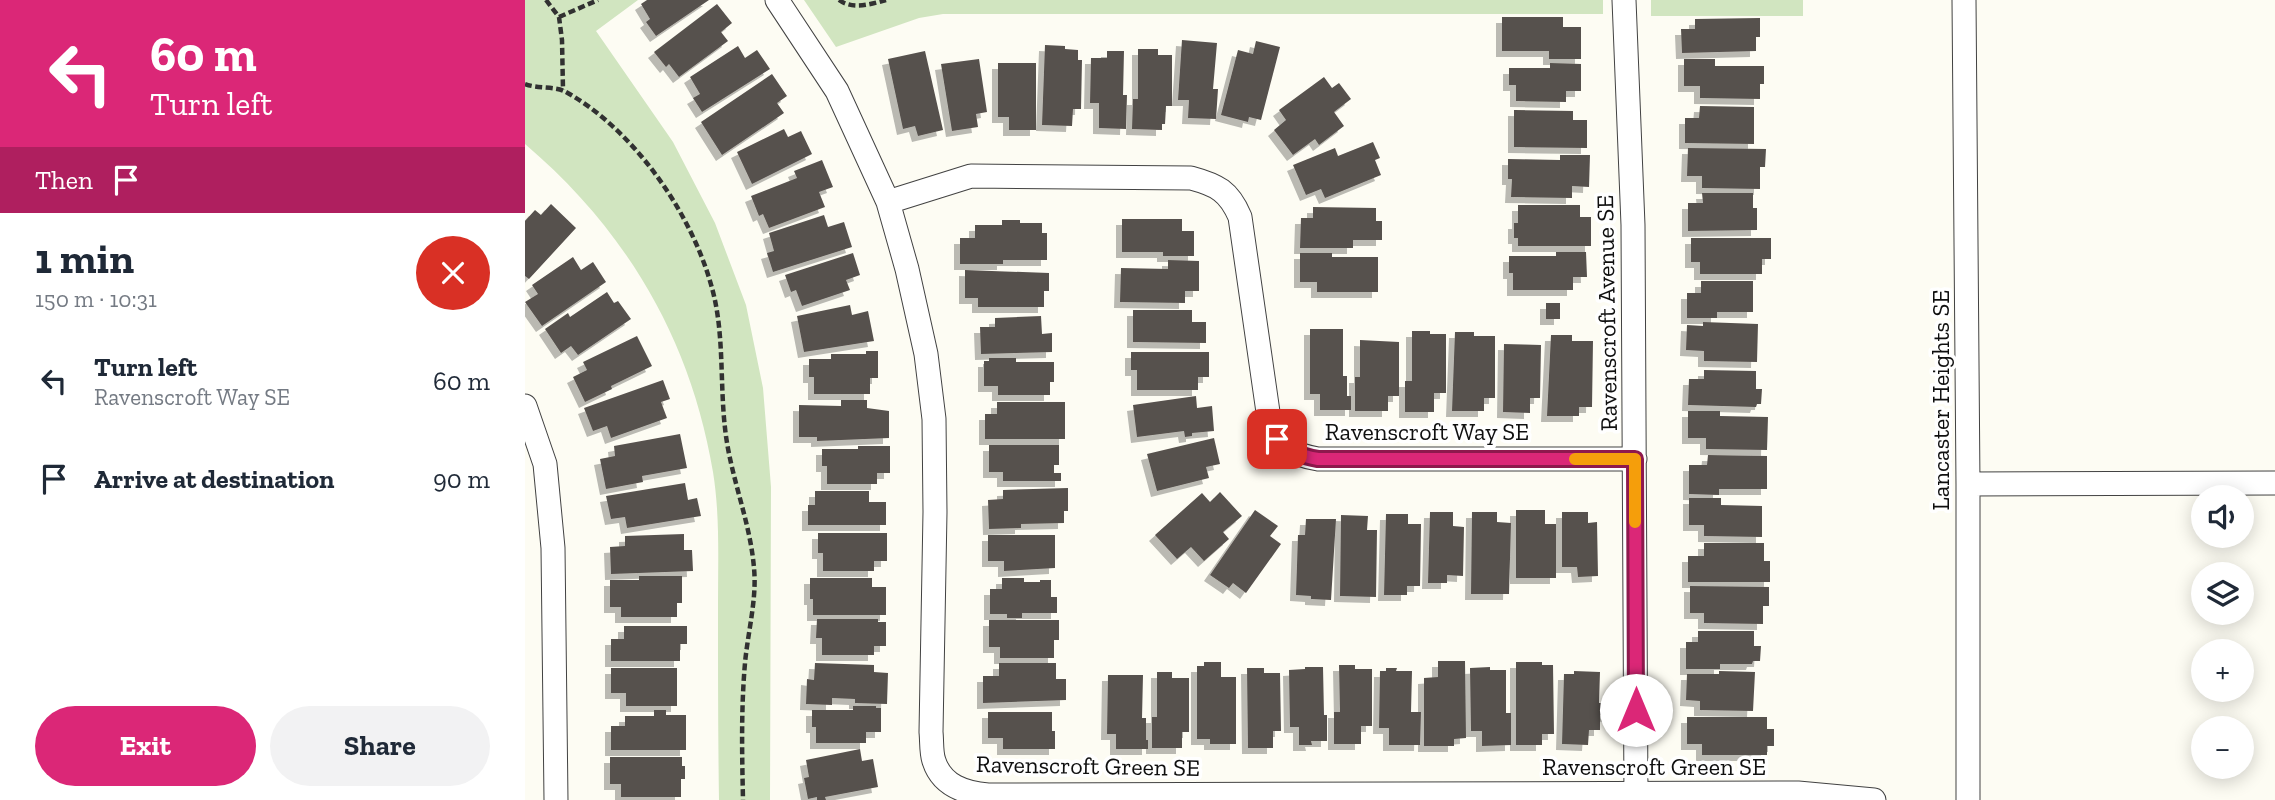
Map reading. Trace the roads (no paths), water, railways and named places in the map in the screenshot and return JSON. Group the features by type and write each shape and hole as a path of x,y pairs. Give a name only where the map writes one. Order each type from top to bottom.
{"street":[{"name":"Ravenscroft Green SE","path":"777,0 837,91 888,202 907,269 926,354 934,419 931,732 934,762 950,784 969,793 988,795 1636,797 1798,793 1874,800"},
{"name":"Ravenscroft Avenue SE","path":"1625,0 1633,225 1636,797"},
{"name":"Lancaster Heights SE","path":"1964,0 1968,800"},
{"name":"Ravenscroft Way SE","path":"888,202 971,176 1191,178 1209,183 1223,191 1234,202 1240,217 1269,419 1277,439 1287,449 1318,459 1635,459"},
{"path":"525,407 545,464 553,548 556,800"},
{"path":"1968,484 2275,484"}]}
